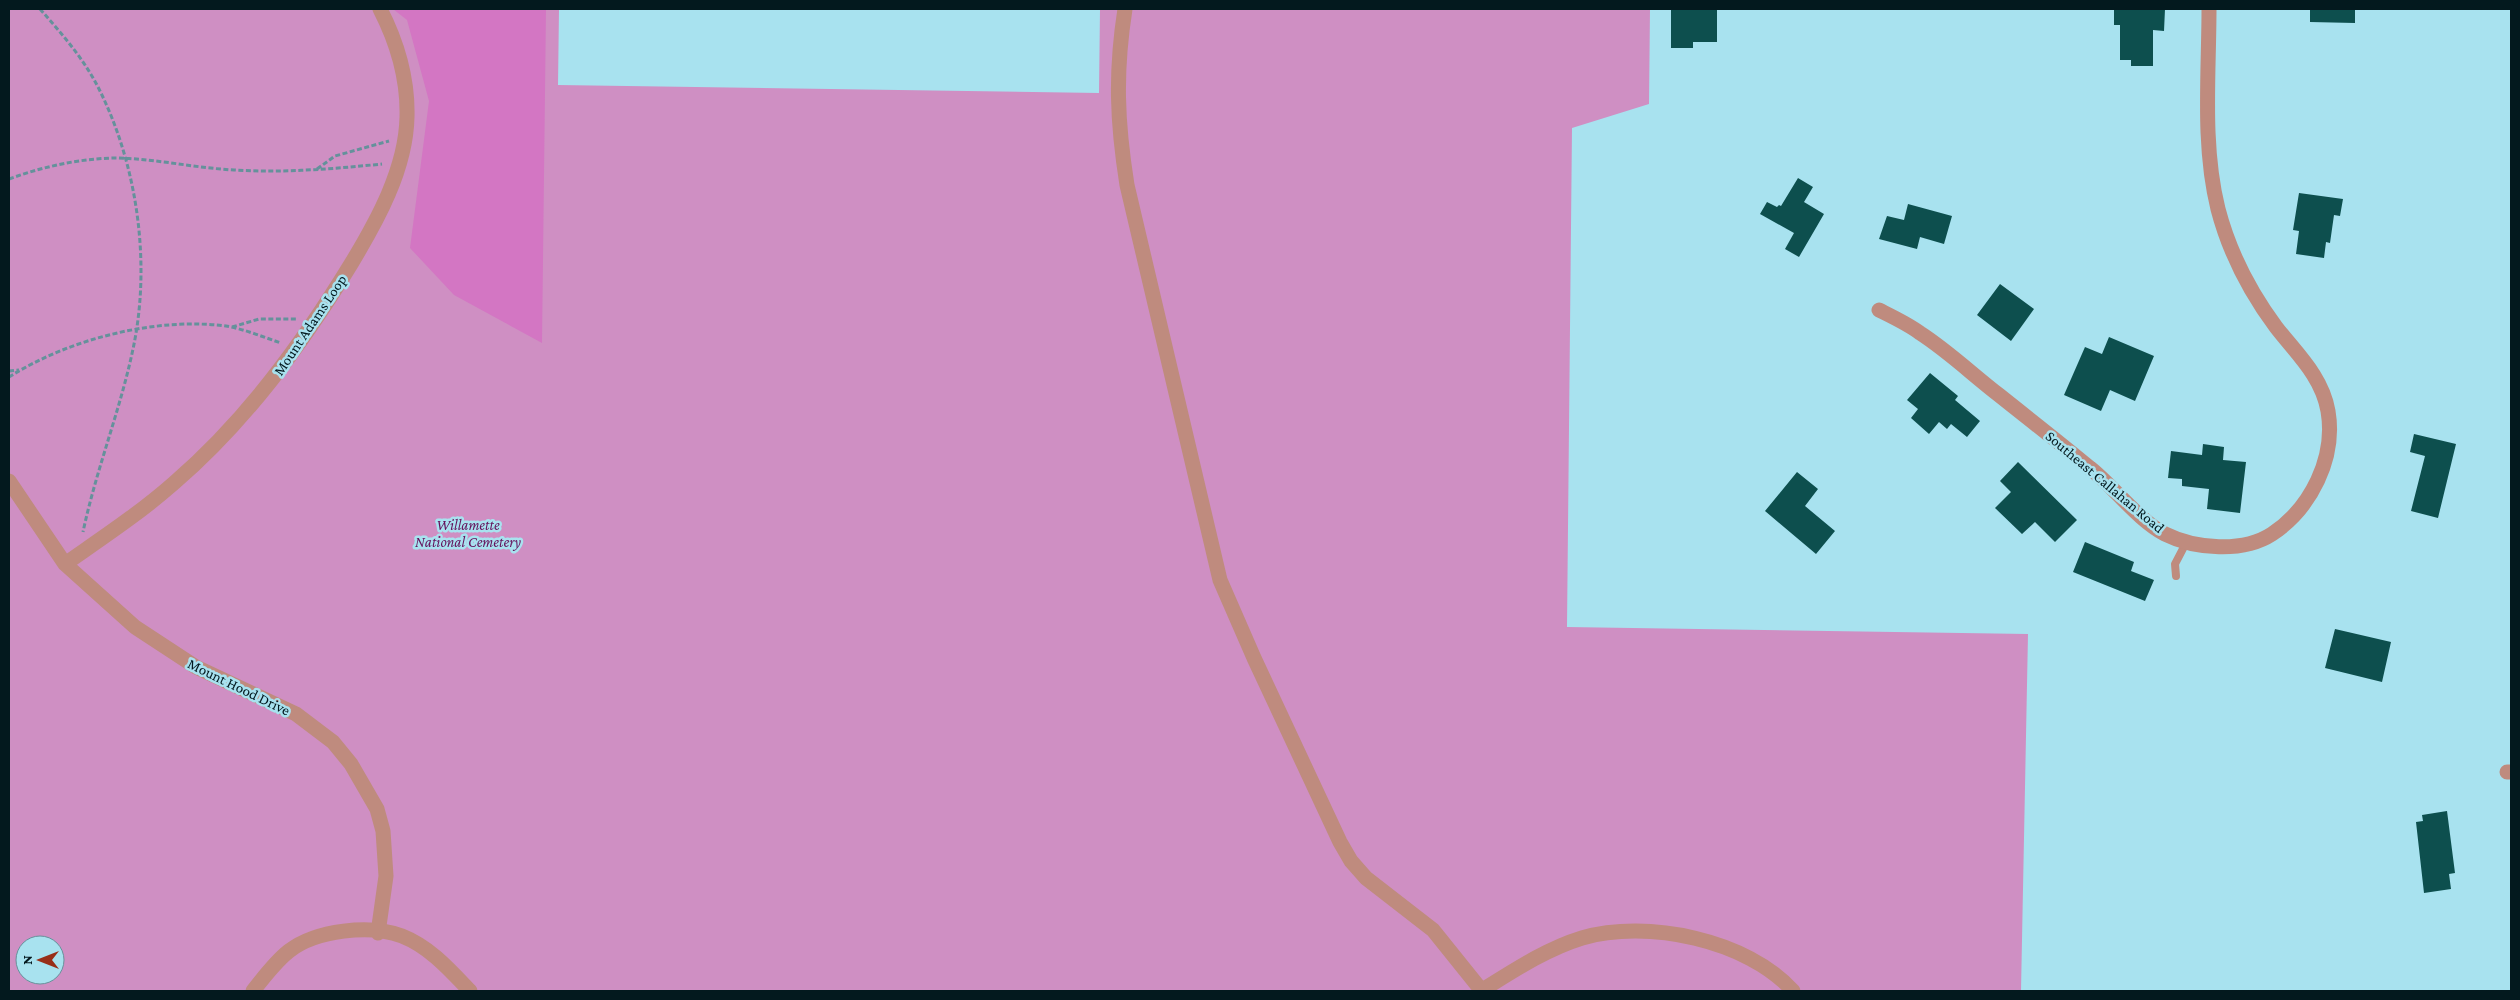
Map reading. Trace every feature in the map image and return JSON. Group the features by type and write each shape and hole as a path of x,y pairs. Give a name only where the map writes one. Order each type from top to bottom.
{"street":[{"name":"Mount Adams Loop","path":"65,564 118,527 174,483 251,406 297,348 366,239 389,190 399,162 407,119 406,89 398,54 380,9"},
{"path":"1125,9 1117,84 1118,117 1127,185 1220,580 1254,658 1340,842 1351,861 1366,878 1433,930 1481,991 1535,958 1582,938 1624,931 1663,932 1701,939 1741,955 1782,978 1793,991"},
{"name":"Southeast Callahan Road","path":"1879,310 1920,332 2092,469 2164,533 2187,541 2211,546 2237,545 2256,541 2272,534 2300,507 2319,480 2326,456 2328,414 2324,396 2315,376 2251,291 2233,252 2218,208 2209,132 2209,9"},
{"name":"Mount Hood Drive","path":"9,481 65,564 115,610 167,650 215,677 296,714 333,742 366,786 377,809 383,831 386,876 378,932"},
{"path":"253,991 273,966 290,950 312,938 366,928 401,936 424,949 440,960 470,991"}],"lane":[{"path":"2176,576 2175,564 2187,541"}],"path":[{"path":"40,9 73,48 100,90 118,134 139,227 140,268 133,349 86,516 78,554"},
{"path":"316,170 335,156 404,138"},
{"path":"9,179 35,170 74,162 125,159 233,170 284,172 399,162"},
{"path":"231,327 259,319 279,317 316,320"},
{"path":"9,377 89,341 136,329 173,324 231,327 297,348"},
{"path":"9,371 22,370"}],"green space":[{"name":"Willamette National Cemetery","path":"9,9 559,9 558,85 1099,93 1100,9 1650,9 1649,104 1572,128 1567,627 2028,634 2021,991 9,991"}],"shaded area":[{"path":"393,9 546,9 542,343 454,295 410,248 429,101 407,20"}],"building":[{"path":"1671,9 1717,9 1717,42 1693,42 1693,48 1671,48"},
{"path":"2114,9 2165,9 2164,31 2153,30 2153,66 2131,66 2131,60 2120,60 2120,25 2114,25"},
{"path":"2310,9 2355,9 2355,23 2310,22"},
{"path":"1798,178 1813,187 1804,202 1824,214 1799,257 1785,249 1794,233 1760,214 1767,202 1777,207 1781,206"},
{"path":"2299,193 2343,199 2340,216 2334,215 2330,243 2326,242 2324,258 2296,254 2299,231 2293,230"},
{"path":"1908,204 1952,216 1944,244 1920,237 1917,249 1879,239 1887,216 1904,220"},
{"path":"2000,284 2034,309 2011,341 1977,315"},
{"path":"2109,337 2154,356 2135,401 2110,390 2101,411 2064,395 2085,347 2102,354"},
{"path":"1930,373 1958,396 1955,400 1980,421 1967,437 1951,424 1947,429 1939,422 1929,434 1911,418 1918,409 1907,400"},
{"path":"2414,434 2456,444 2438,518 2411,511 2425,456 2410,452"},
{"path":"2203,444 2224,447 2223,460 2246,462 2240,513 2207,509 2209,489 2182,486 2182,479 2168,478 2171,451 2202,455"},
{"path":"2018,462 2077,520 2055,542 2035,522 2022,534 1995,508 2011,492 2000,481"},
{"path":"1797,472 1818,489 1805,506 1835,531 1816,554 1765,511"},
{"path":"2085,542 2134,562 2131,571 2154,580 2145,601 2073,572"},
{"path":"2335,629 2391,642 2382,682 2325,668"},
{"path":"2447,811 2455,873 2449,874 2451,889 2424,893 2416,822 2423,821 2422,815"}]}
